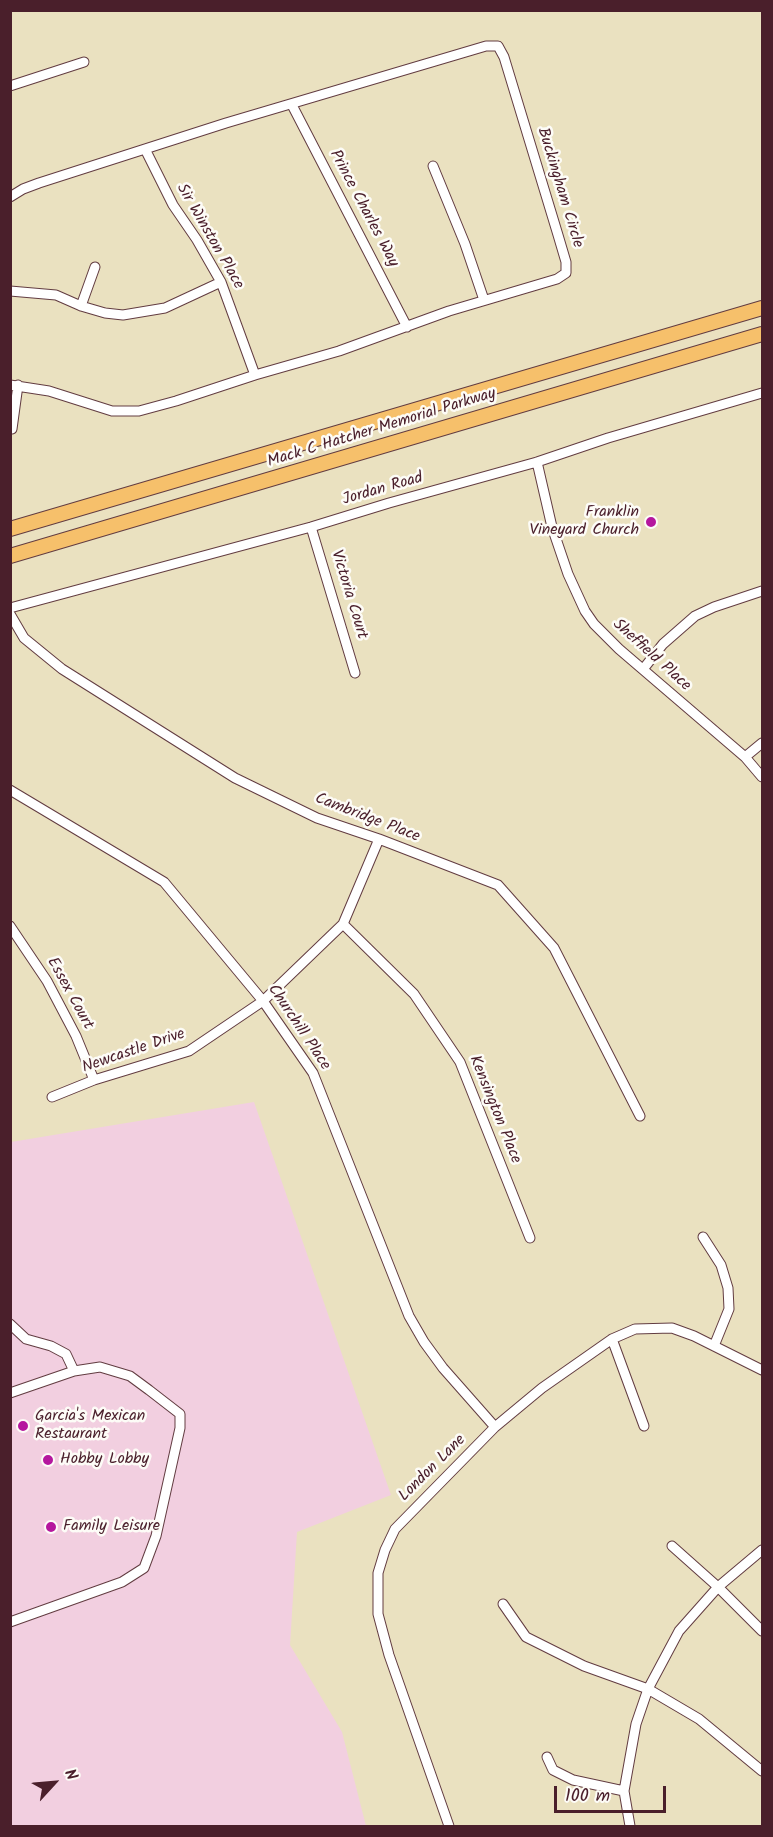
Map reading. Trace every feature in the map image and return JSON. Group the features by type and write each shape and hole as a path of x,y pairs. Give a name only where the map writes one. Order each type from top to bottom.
{"highway":[{"name":"Mack C Hatcher Memorial Parkway","path":"10,529 762,308"},
{"name":"Mack C Hatcher Memorial Parkway","path":"10,556 762,334"}],"street":[{"name":"Buckingham Circle","path":"10,197 31,186 145,149 486,46 498,46 504,57 566,262 566,273 557,279 484,300 339,351 139,411 112,411 49,391 14,385"},
{"path":"10,86 84,62"},
{"name":"Prince Charles Way","path":"292,105 407,327"},
{"name":"Sir Winston Place","path":"145,149 173,205 197,240 220,282 255,375"},
{"path":"433,166 465,244 484,300"},
{"path":"81,306 95,267"},
{"path":"10,291 56,295 81,306 105,313 123,315 165,308 220,282"},
{"path":"12,429 14,385"},
{"name":"Jordan Road","path":"10,608 311,527 537,462 608,438 762,393"},
{"name":"Sheffield Place","path":"537,462 552,527 568,574 585,611 605,636 745,757 762,777"},
{"name":"Victoria Court","path":"311,527 355,673"},
{"path":"644,668 663,644 695,616 762,591"},
{"name":"Cambridge Place","path":"10,614 24,639 62,669 234,778 317,818 379,839 498,885 554,948 640,1116"},
{"path":"745,757 762,743"},
{"name":"Churchill Place","path":"10,790 164,882 263,1002 313,1073 410,1316 424,1342 443,1368 495,1427"},
{"name":"Newcastle Drive","path":"52,1097 94,1080 189,1051 263,1002 343,924 379,839"},
{"name":"Kensington Place","path":"343,924 414,994 460,1062 530,1238"},
{"name":"Essex Court","path":"10,926 47,981 76,1036 94,1080"},
{"path":"704,1237 721,1265 728,1288 729,1309 714,1346"},
{"path":"10,1324 26,1339 51,1346 66,1354 74,1371"},
{"name":"London Lane","path":"449,1827 386,1645 378,1614 378,1573 395,1529 495,1427 550,1382 612,1339 635,1329 672,1328 762,1370"},
{"path":"612,1339 644,1426"},
{"path":"10,1393 74,1371 100,1367 130,1376 180,1414 180,1428 158,1525 144,1568 122,1582 10,1622"},
{"path":"672,1546 718,1587 762,1632"},
{"path":"630,1827 624,1791 636,1724 648,1689 679,1631 718,1587 762,1550"},
{"path":"502,1605 526,1637 584,1666 648,1689 699,1719 762,1771"},
{"path":"547,1757 553,1770 573,1780 624,1791"}],"shaded area":[{"path":"254,1102 391,1495 297,1532 290,1645 342,1732 366,1826 11,1826 11,1142"}],"place":[{"name":"Franklin Vineyard Church","path":"651,522"},
{"name":"Garcia's Mexican Restaurant","path":"23,1426"},
{"name":"Hobby Lobby","path":"48,1460"},
{"name":"Family Leisure","path":"51,1527"}]}
